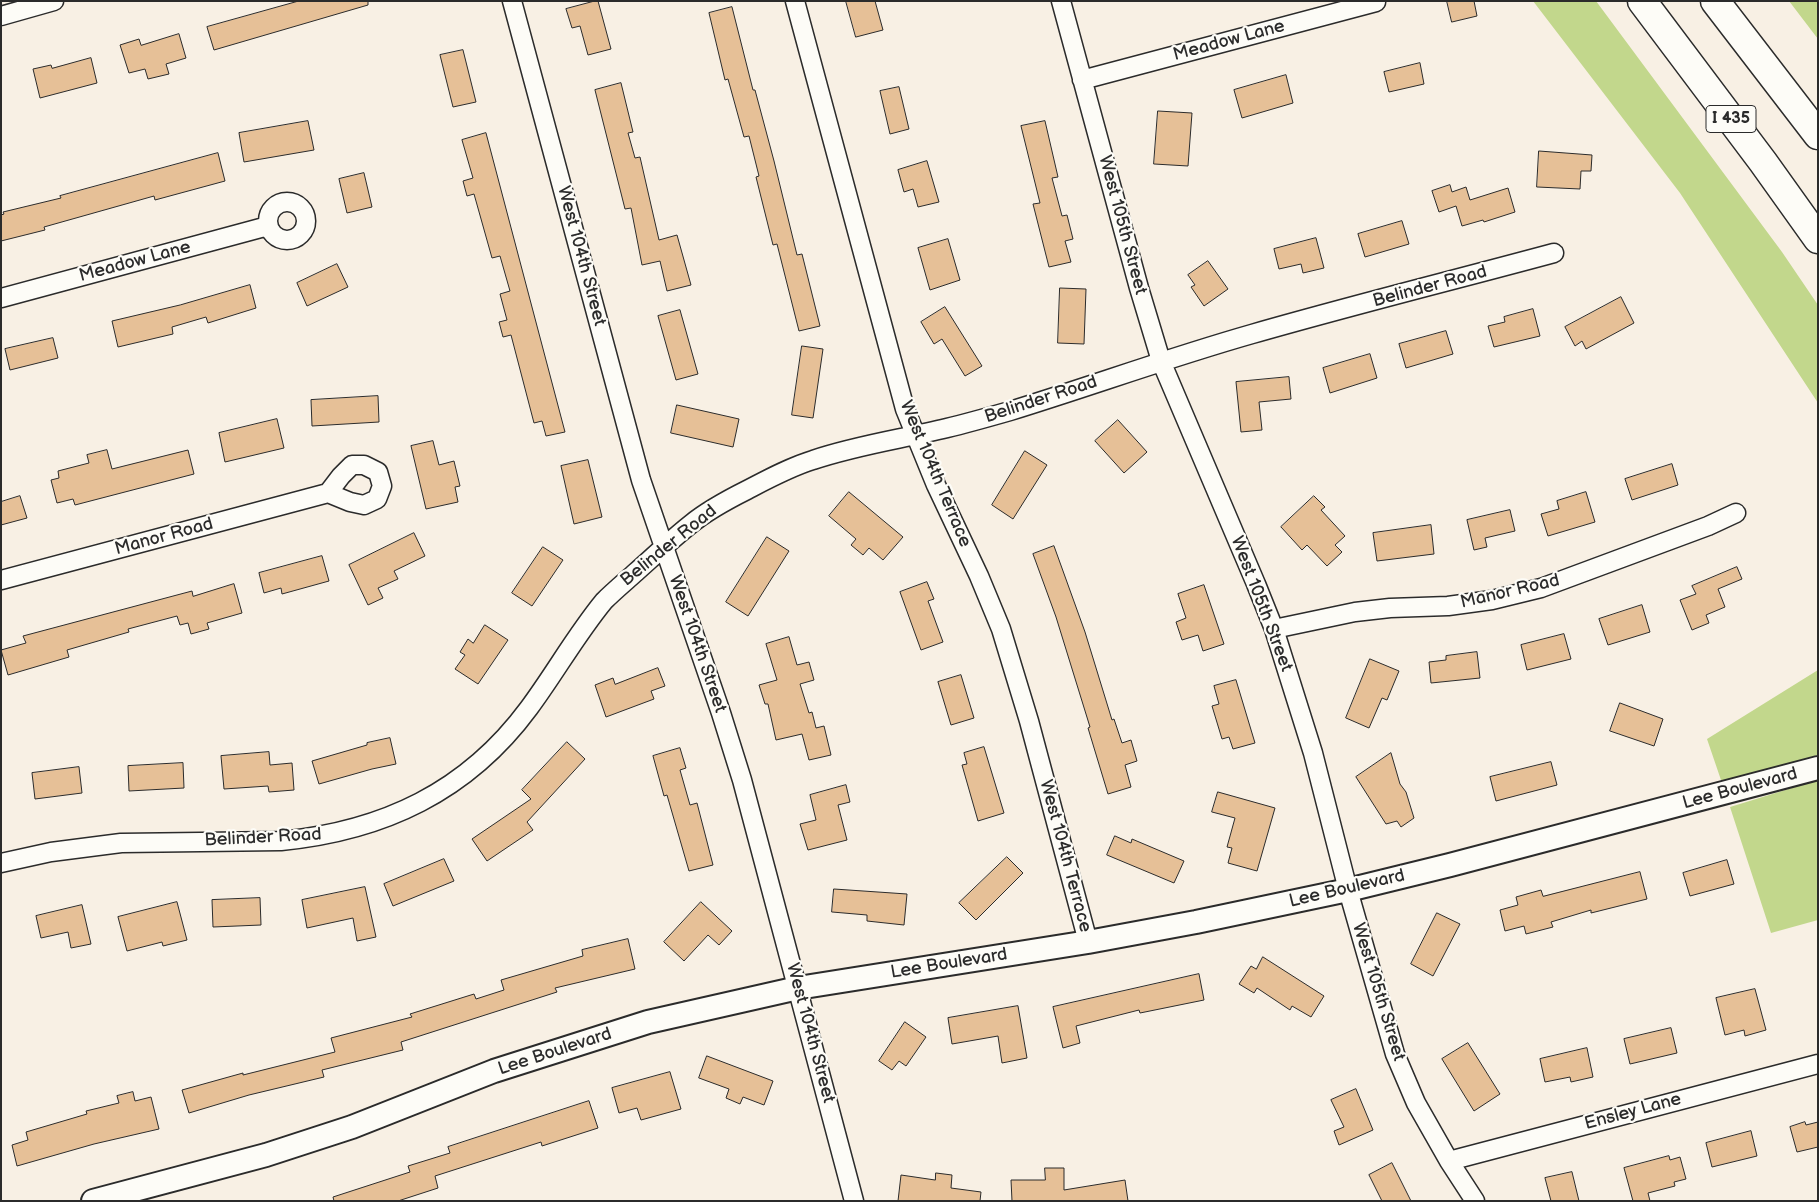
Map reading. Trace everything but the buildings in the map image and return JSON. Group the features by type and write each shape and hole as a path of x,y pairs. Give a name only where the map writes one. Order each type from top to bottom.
{"highway":[{"name":"I 435","path":"1642,1 1763,162 1818,239"},
{"path":"1715,1 1818,135"}],"street":[{"path":"1,16 54,1"},
{"name":"West 104th Street","path":"512,1 641,480 732,746 854,1201"},
{"name":"West 104th Terrace","path":"795,1 903,400 915,434 1001,629 1029,721 1088,942"},
{"name":"West 105th Street","path":"1061,1 1136,279 1161,361 1274,629 1314,753 1348,890 1395,1054 1416,1103 1449,1161 1475,1201"},
{"name":"Meadow Lane","path":"1082,80 1376,2"},
{"name":"Meadow Lane","path":"1,298 268,226"},
{"name":"Belinder Road","path":"1,863 51,852 121,844 281,841 341,832 384,820 421,803 455,782 483,759 515,727 574,641 606,599 693,522 722,503 772,477 809,461 845,450 944,429 1009,411 1161,361 1253,334 1554,253"},
{"name":"Manor Road","path":"1,580 328,493"},
{"name":"Manor Road","path":"1274,629 1355,612 1390,608 1448,606 1492,600 1541,588 1708,526 1736,513"},
{"name":"Lee Boulevard","path":"92,1201 266,1155 352,1127 494,1071 648,1022 798,988 1088,942 1196,922 1348,890 1818,768"},
{"name":"Ensley Lane","path":"1449,1161 1818,1064"}],"green space":[{"path":"1533,1 1596,1 1782,252 1818,305 1818,403 1680,193"},
{"path":"1789,1 1818,1 1818,39"},
{"path":"1818,670 1818,755 1722,783 1707,739"},
{"path":"1818,780 1818,920 1771,933 1730,807"}]}
